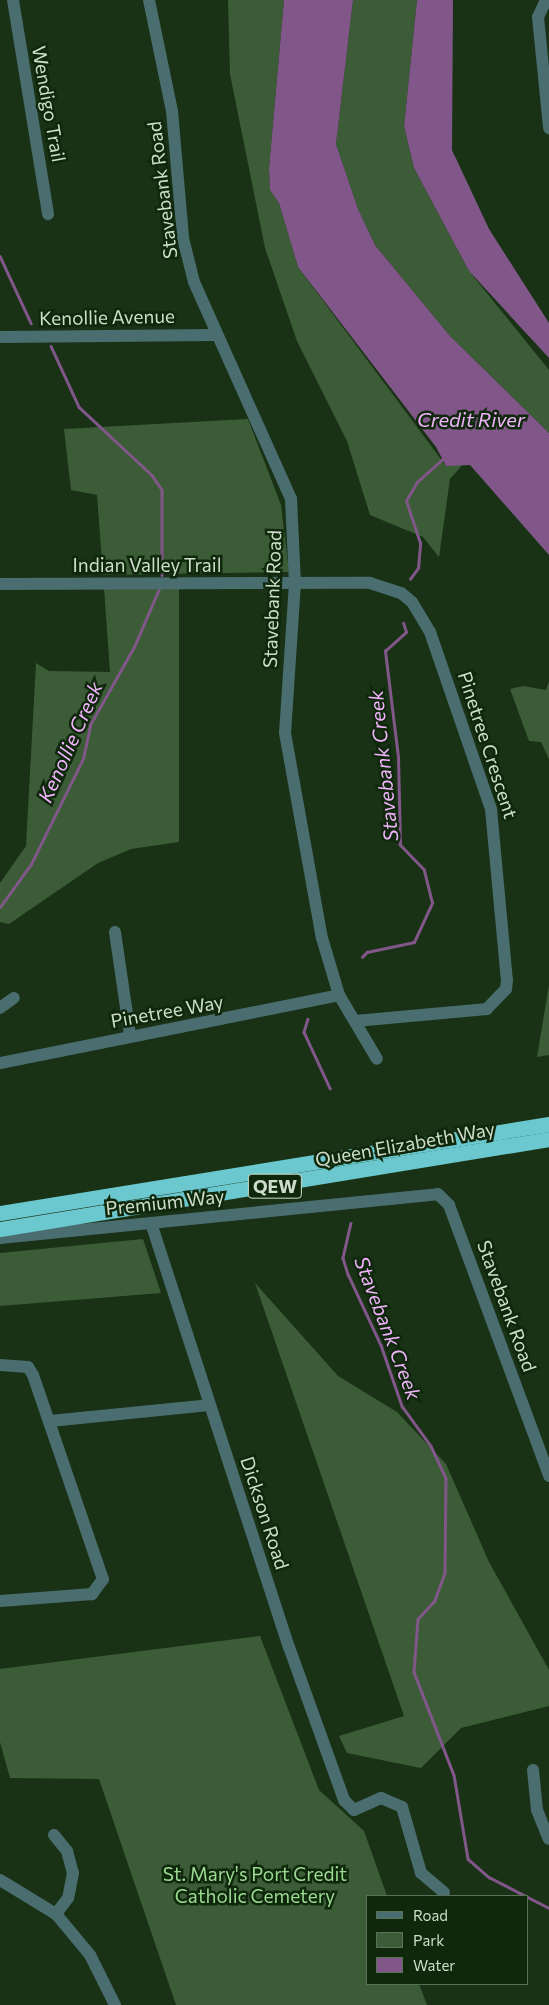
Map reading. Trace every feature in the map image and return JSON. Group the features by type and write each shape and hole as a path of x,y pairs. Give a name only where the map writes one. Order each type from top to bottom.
{"highway":[{"name":"Queen Elizabeth Way","path":"0,1213 549,1124"},
{"name":"Queen Elizabeth Way","path":"0,1229 549,1139"}],"street":[{"name":"Wendigo Trail","path":"13,0 48,214"},
{"name":"Stavebank Road","path":"149,0 172,111 183,238 194,282 215,335 284,477 292,509 295,583 285,732 322,938 339,995 377,1059"},
{"path":"546,0 538,17 549,128"},
{"name":"Kenollie Avenue","path":"0,337 215,335"},
{"name":"Indian Valley Trail","path":"0,584 295,583"},
{"name":"Pinetree Crescent","path":"295,583 370,583 400,593 412,602 430,632 497,833 506,989 487,1009 356,1021"},
{"path":"115,932 130,1035"},
{"name":"Pinetree Way","path":"0,1063 130,1035 339,995"},
{"path":"0,1008 14,998"},
{"name":"Premium Way","path":"0,1238 424,1194 438,1194 449,1204"},
{"name":"Stavebank Road","path":"449,1204 549,1476"},
{"name":"Dickson Road","path":"151,1223 318,1731 344,1800 354,1810 381,1798 402,1807 422,1873 444,1892"},
{"path":"0,1366 28,1367 50,1421 103,1579 92,1594 0,1601"},
{"path":"50,1421 209,1404"},
{"path":"533,1770 536,1810 549,1839"},
{"path":"54,1835 67,1852 73,1873 68,1898 56,1914"},
{"path":"0,1880 56,1914 90,1954 115,2005"}],"green space":[{"path":"228,0 284,0 269,168 270,189 279,203 298,267 446,466 463,464 450,479 439,557 423,537 370,515 347,441 297,341 265,248 230,74"},
{"path":"353,0 417,0 404,126 414,168 469,271 549,370 549,433 450,336 375,245 358,209 336,144"},
{"path":"248,419 281,505 289,572 103,575 97,495 71,490 64,429"},
{"path":"179,587 179,842 131,849 98,863 9,924 0,922 0,883 26,846 36,663 49,671 110,672 104,588"},
{"path":"549,681 549,759 541,742 529,741 510,689 523,686 546,690"},
{"path":"549,985 549,1055 537,1057"},
{"path":"143,1239 161,1293 0,1306 0,1253"},
{"path":"255,1283 338,1376 397,1412 446,1464 489,1562 549,1670 549,1706 461,1728 421,1768 347,1753 339,1736 404,1716"},
{"name":"St. Mary's Port Credit Catholic Cemetery","path":"260,1636 319,1790 364,1831 387,1895 366,1895 366,1985 419,1985 427,2005 176,2005 99,1779 10,1778 0,1742 0,1669"}],"water":[{"name":"Credit River","path":"284,0 353,0 336,144 358,209 375,245 450,336 549,433 549,555 470,465 446,466 436,447 298,267 279,203 270,190 269,168"},
{"name":"Credit River","path":"417,0 453,0 452,150 489,229 549,323 549,358 469,271 414,168 404,126"}],"waterway":[{"name":"Kenollie Creek","path":"0,256 31,323"},
{"name":"Kenollie Creek","path":"51,346 79,407 152,475 162,490 162,575"},
{"name":"Stavebank Creek","path":"410,579 418,568 420,543 406,501 417,482 444,458"},
{"name":"Kenollie Creek","path":"0,907 31,864 83,759 90,725 134,647 159,589"},
{"name":"Stavebank Creek","path":"362,957 367,952 414,942 432,903 424,870 400,845 398,757 385,651 406,632 403,623"},
{"name":"Stavebank Creek","path":"308,1019 304,1032 330,1088"},
{"name":"Stavebank Creek","path":"351,1223 343,1258 348,1274 381,1345 402,1406 431,1446 446,1478 445,1573 435,1601 418,1619 414,1672 454,1775 468,1859 489,1877 524,1895"},
{"name":"Stavebank Creek","path":"529,1898 549,1908"}]}
